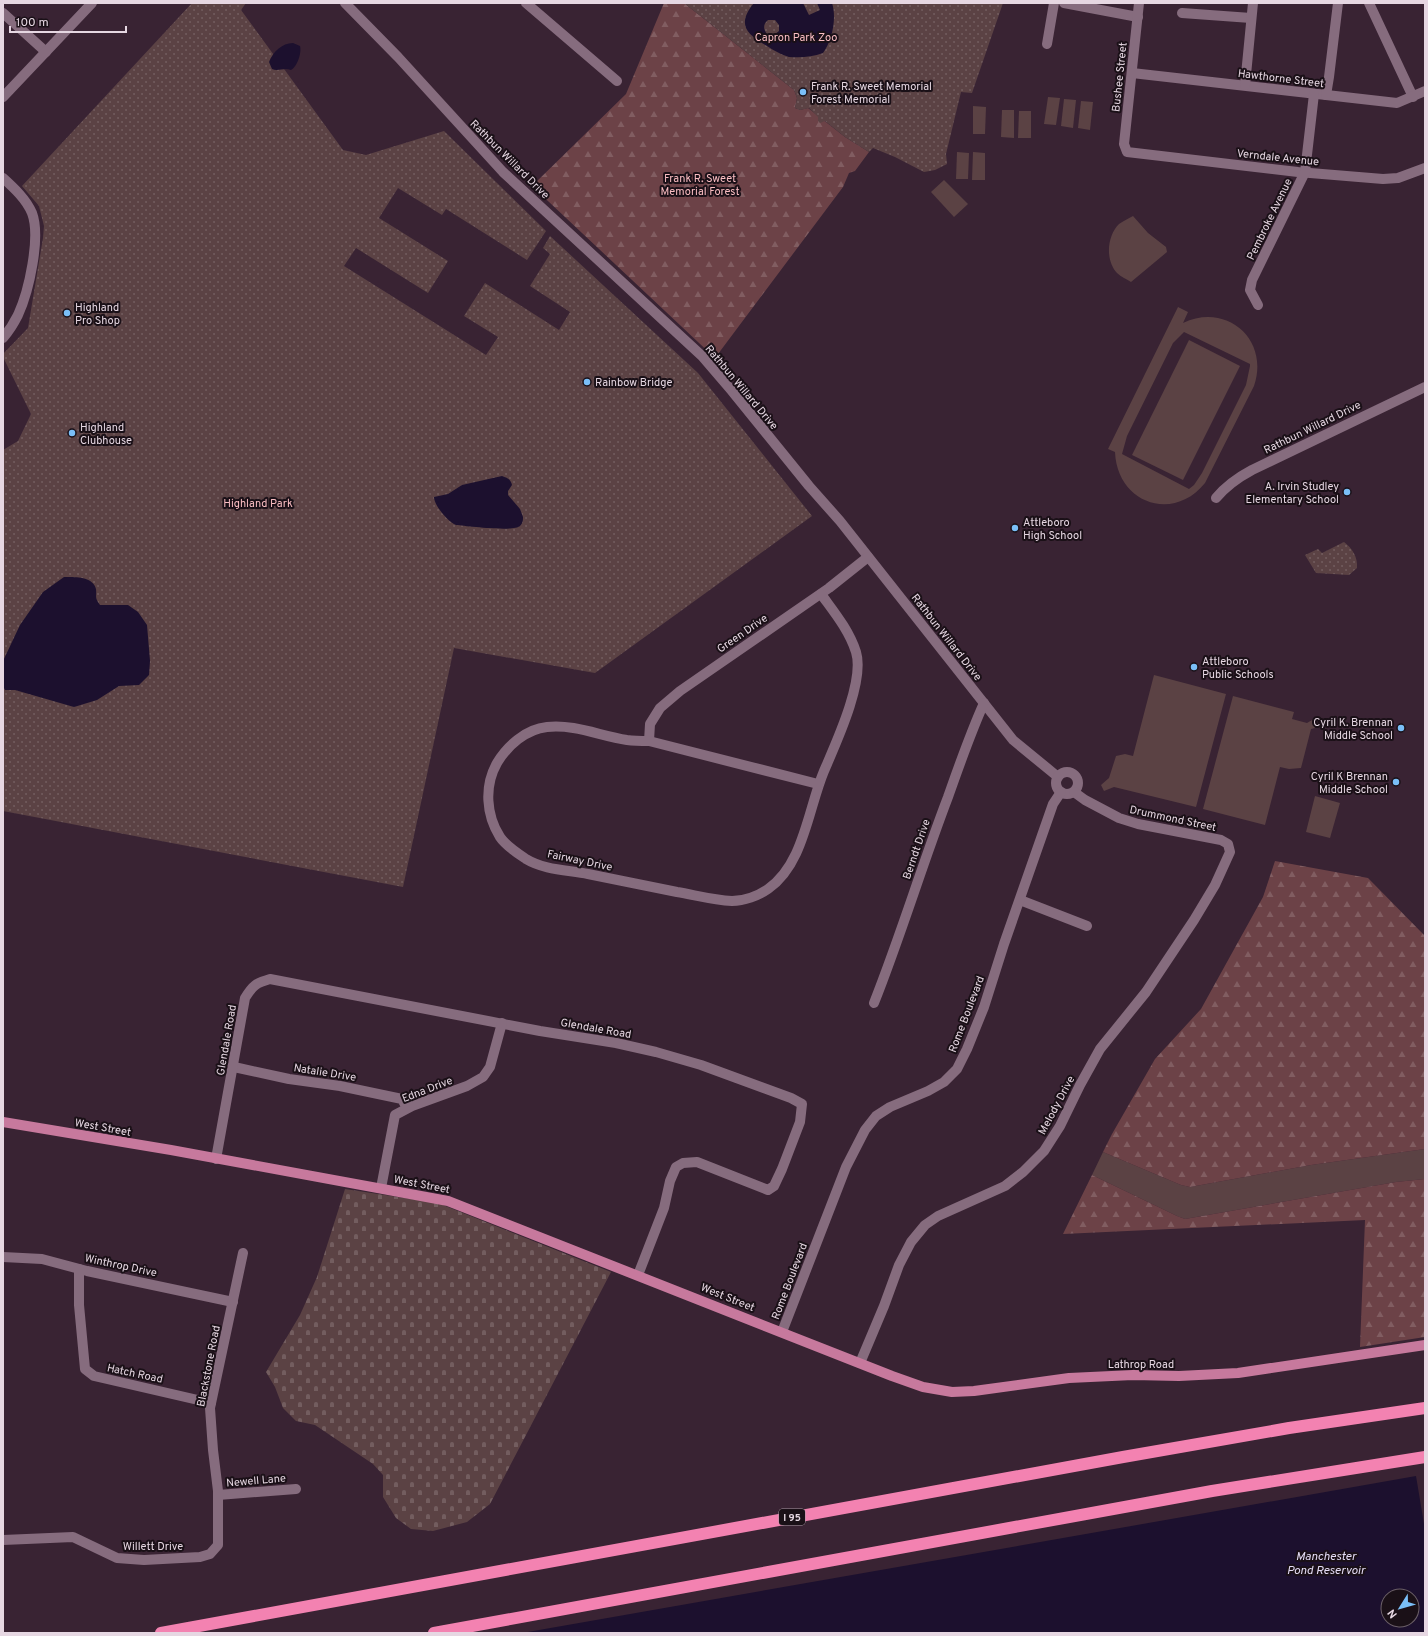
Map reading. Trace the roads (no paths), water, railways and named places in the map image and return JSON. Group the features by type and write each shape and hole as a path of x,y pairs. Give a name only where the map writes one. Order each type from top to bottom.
{"highway":[{"name":"I 95","path":"161,1633 1137,1454 1303,1426 1425,1408"},
{"path":"434,1633 1212,1491 1425,1457"}],"main road":[{"name":"West Street","path":"3,1122 448,1201 860,1363"},
{"name":"Lathrop Road","path":"860,1363 923,1387 952,1392 974,1391 1069,1378 1133,1375 1187,1376 1238,1373 1425,1345"}],"street":[{"path":"3,98 92,3"},
{"name":"Rathbun Willard Drive","path":"345,3 394,52 503,172 702,356 868,557 1012,740 1058,777"},
{"path":"526,3 617,81"},
{"path":"1047,44 1054,3"},
{"path":"1064,3 1138,17"},
{"name":"Bushee Street","path":"1127,152 1124,144 1139,3"},
{"path":"1245,85 1253,3"},
{"path":"1326,95 1338,3"},
{"path":"1369,3 1413,97"},
{"path":"3,13 46,52"},
{"path":"1182,13 1251,18"},
{"name":"Hawthorne Street","path":"1132,73 1397,103 1425,91"},
{"name":"Pembroke Avenue","path":"1258,305 1250,290 1252,280 1305,172 1314,94"},
{"name":"Verndale Avenue","path":"1127,152 1305,172 1383,179 1398,178 1425,168"},
{"path":"3,178 26,202 35,225 36,239 25,296 17,316 3,338"},
{"name":"Rathbun Willard Drive","path":"1216,498 1225,487 1252,470 1425,386"},
{"name":"Green Drive","path":"649,742 650,724 660,708 680,690 821,594 868,557"},
{"name":"Fairway Drive","path":"818,784 649,742 626,740 563,726 544,727 523,736 508,746 496,764 489,782 488,802 493,823 501,838 528,860 551,868 587,873 704,897 734,901 752,898 768,890 781,878 793,861 818,784 838,737 858,676 857,654 846,629 821,594"},
{"name":"Berndt Drive","path":"874,1003 932,836 965,748 984,703"},
{"path":"1067,772 1072,774 1078,783 1074,792 1066,794 1058,790 1056,784 1058,777 1067,772"},
{"name":"Rome Boulevard","path":"782,1332 846,1167 864,1130 876,1116 890,1107 928,1091 944,1082 957,1069 968,1049 984,1007 1004,944 1053,804 1061,792"},
{"name":"Drummond Street","path":"1074,792 1085,800 1119,818 1138,824 1221,840 1226,843"},
{"name":"Melody Drive","path":"860,1363 876,1327 899,1265 911,1242 925,1225 938,1216 1005,1186 1023,1172 1044,1151 1060,1126 1100,1049 1146,992 1194,920 1215,885 1230,852 1228,844 1226,843"},
{"path":"1020,900 1087,926"},
{"name":"Glendale Road","path":"216,1159 234,1067 245,998 252,987 259,982 270,979 616,1043 656,1052 708,1067 791,1098 802,1104 800,1122 782,1168 774,1186 768,1190 697,1162 683,1163 676,1167 670,1181 664,1208 638,1275"},
{"name":"Edna Drive","path":"381,1188 395,1115 407,1108 467,1086 483,1077 490,1067 502,1023"},
{"name":"Natalie Drive","path":"234,1067 289,1079 340,1086 402,1098 407,1108"},
{"name":"Blackstone Road","path":"211,1554 218,1545 218,1495 213,1450 211,1403 243,1253"},
{"name":"Winthrop Drive","path":"3,1257 42,1259 79,1269 233,1302"},
{"name":"Hatch Road","path":"79,1269 79,1306 85,1369 94,1376 211,1403"},
{"name":"Newell Lane","path":"218,1495 296,1489"},
{"name":"Willett Drive","path":"3,1540 73,1537 117,1558 144,1560 182,1559 211,1554"}],"water":[{"path":"754,3 803,3 809,15 820,10 817,3 832,3 834,15 833,29 829,42 823,53 811,56 789,57 769,48 749,33 745,23 749,11","holes":["768,20 775,20 779,25 779,31 774,35 767,34 764,28 765,23"]},
{"path":"293,43 300,46 300,56 295,66 291,70 272,69 269,62 275,52 282,46"},
{"path":"502,476 511,481 512,485 508,491 508,495 520,509 523,517 523,522 516,528 509,529 456,525 442,513 436,504 434,497 448,494 462,485"},
{"path":"64,577 83,578 91,582 96,589 96,599 100,605 128,605 138,612 147,625 150,661 149,675 139,685 119,686 97,700 74,707 15,690 5,690 3,686 3,661 20,625 43,592"},
{"name":"Manchester Pond Reservoir","path":"1416,1476 1425,1530 1425,1633 522,1633"}],"place":[{"name":"Frank R. Sweet Memorial Forest Memorial","path":"803,92"},
{"name":"Highland Pro Shop","path":"67,313"},
{"name":"Rainbow Bridge","path":"587,382"},
{"name":"Highland Clubhouse","path":"72,433"},
{"name":"A. Irvin Studley Elementary School","path":"1347,492"},
{"name":"Attleboro High School","path":"1015,528"},
{"name":"Attleboro Public Schools","path":"1194,667"},
{"name":"Cyril K. Brennan Middle School","path":"1401,728"},
{"name":"Cyril K Brennan Middle School","path":"1396,782"}],"park label":[{"name":"Capron Park Zoo","path":"796,37"},
{"name":"Frank R. Sweet Memorial Forest","path":"700,184"},
{"name":"Highland Park","path":"258,503"}]}
